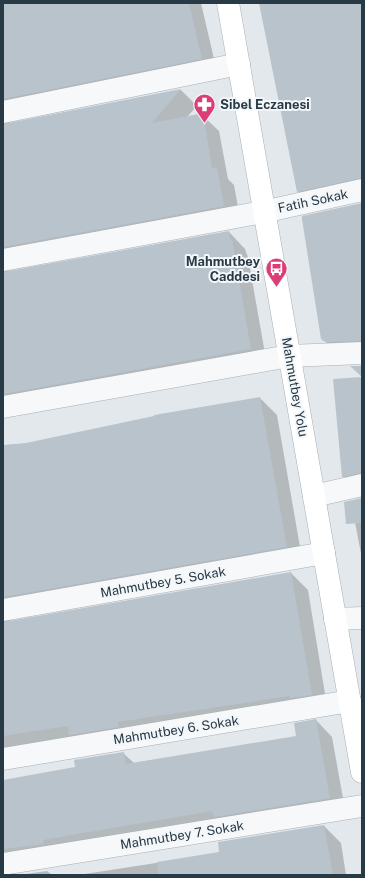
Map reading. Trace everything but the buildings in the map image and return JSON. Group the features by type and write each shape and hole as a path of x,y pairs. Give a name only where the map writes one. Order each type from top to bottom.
{"main road":[{"name":"Mahmutbey Yolu","path":"228,3 263,212 362,772"}],"street":[{"path":"3,112 239,64"},
{"name":"Fatih Sokak","path":"3,260 263,212 362,190"},
{"path":"3,407 289,356 362,353"},
{"path":"314,496 362,485"},
{"name":"Mahmutbey 5. Sokak","path":"3,610 324,553"},
{"path":"335,619 362,618"},
{"name":"Mahmutbey 6. Sokak","path":"3,759 350,701"},
{"name":"Mahmutbey 7. Sokak","path":"3,864 362,806"}],"place":[{"name":"Sibel Eczanesi","path":"204,124"},
{"name":"Mahmutbey Caddesi","path":"276,288"}]}
